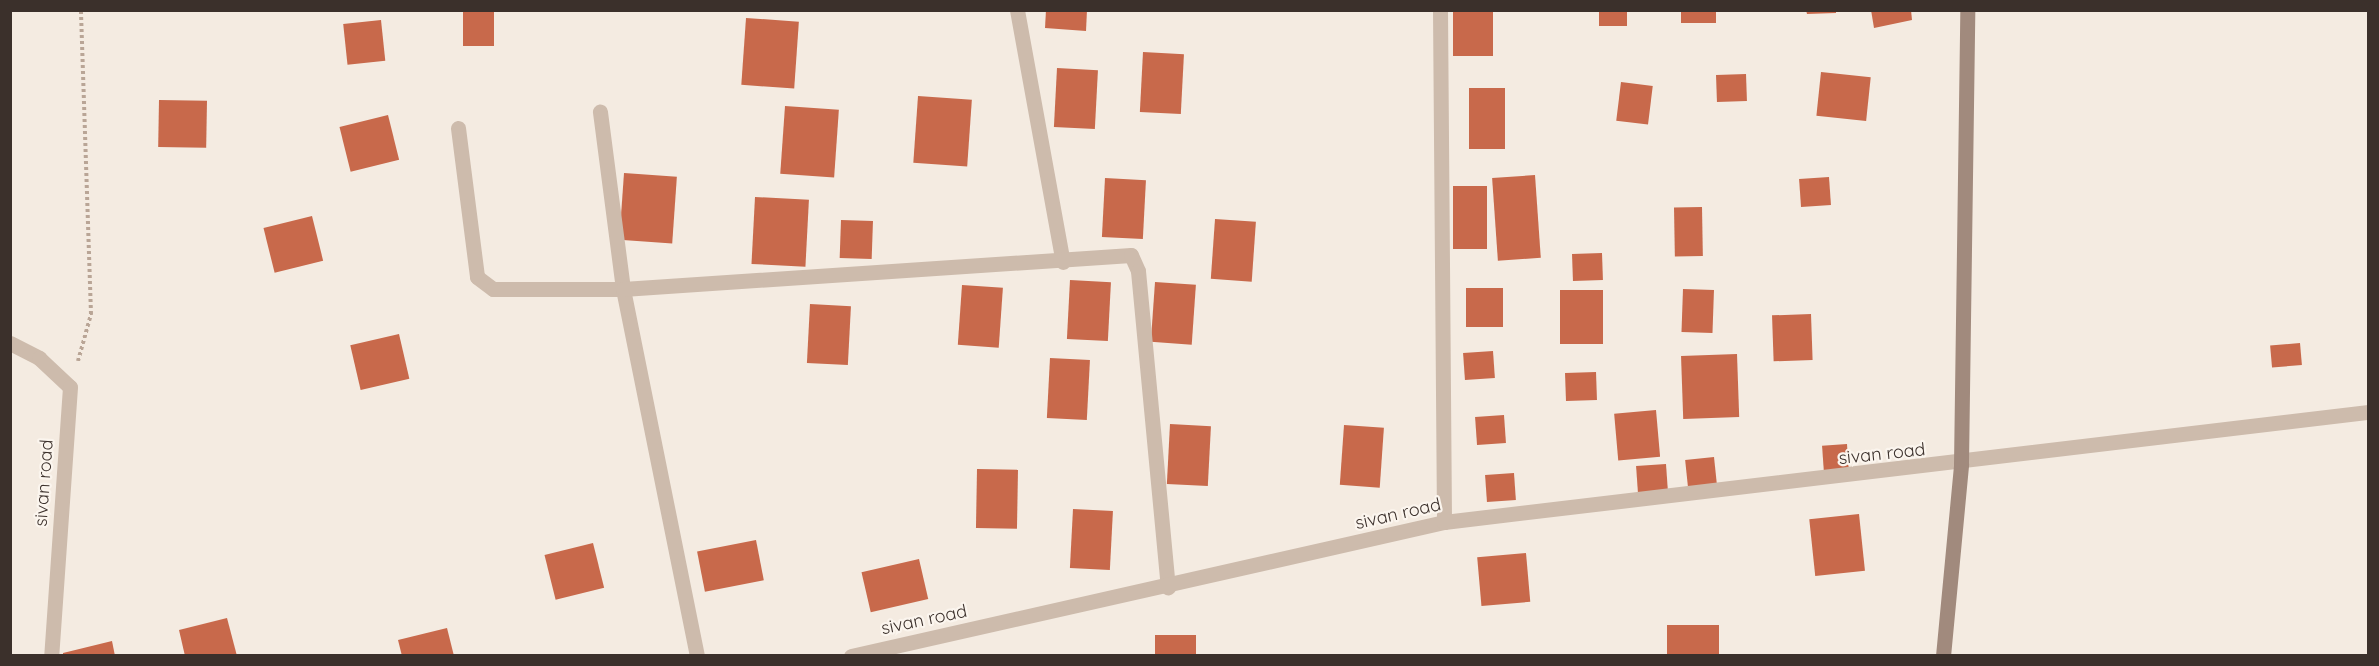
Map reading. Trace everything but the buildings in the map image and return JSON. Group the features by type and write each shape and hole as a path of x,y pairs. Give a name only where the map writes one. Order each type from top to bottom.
{"street":[{"path":"1017,10 1063,262"},
{"path":"1440,10 1444,522"},
{"path":"1943,656 1961,464 1967,10"},
{"path":"600,111 623,289 697,656"},
{"path":"458,128 477,277 493,289 623,289 1063,262 1131,255 1138,271 1168,588"},
{"path":"10,343 39,358 70,387"},
{"name":"sivan road","path":"51,656 70,387"},
{"name":"sivan road","path":"852,656 1168,588 1444,522 1961,464 2368,412"}],"path":[{"path":"70,387 91,314 81,10"}]}
